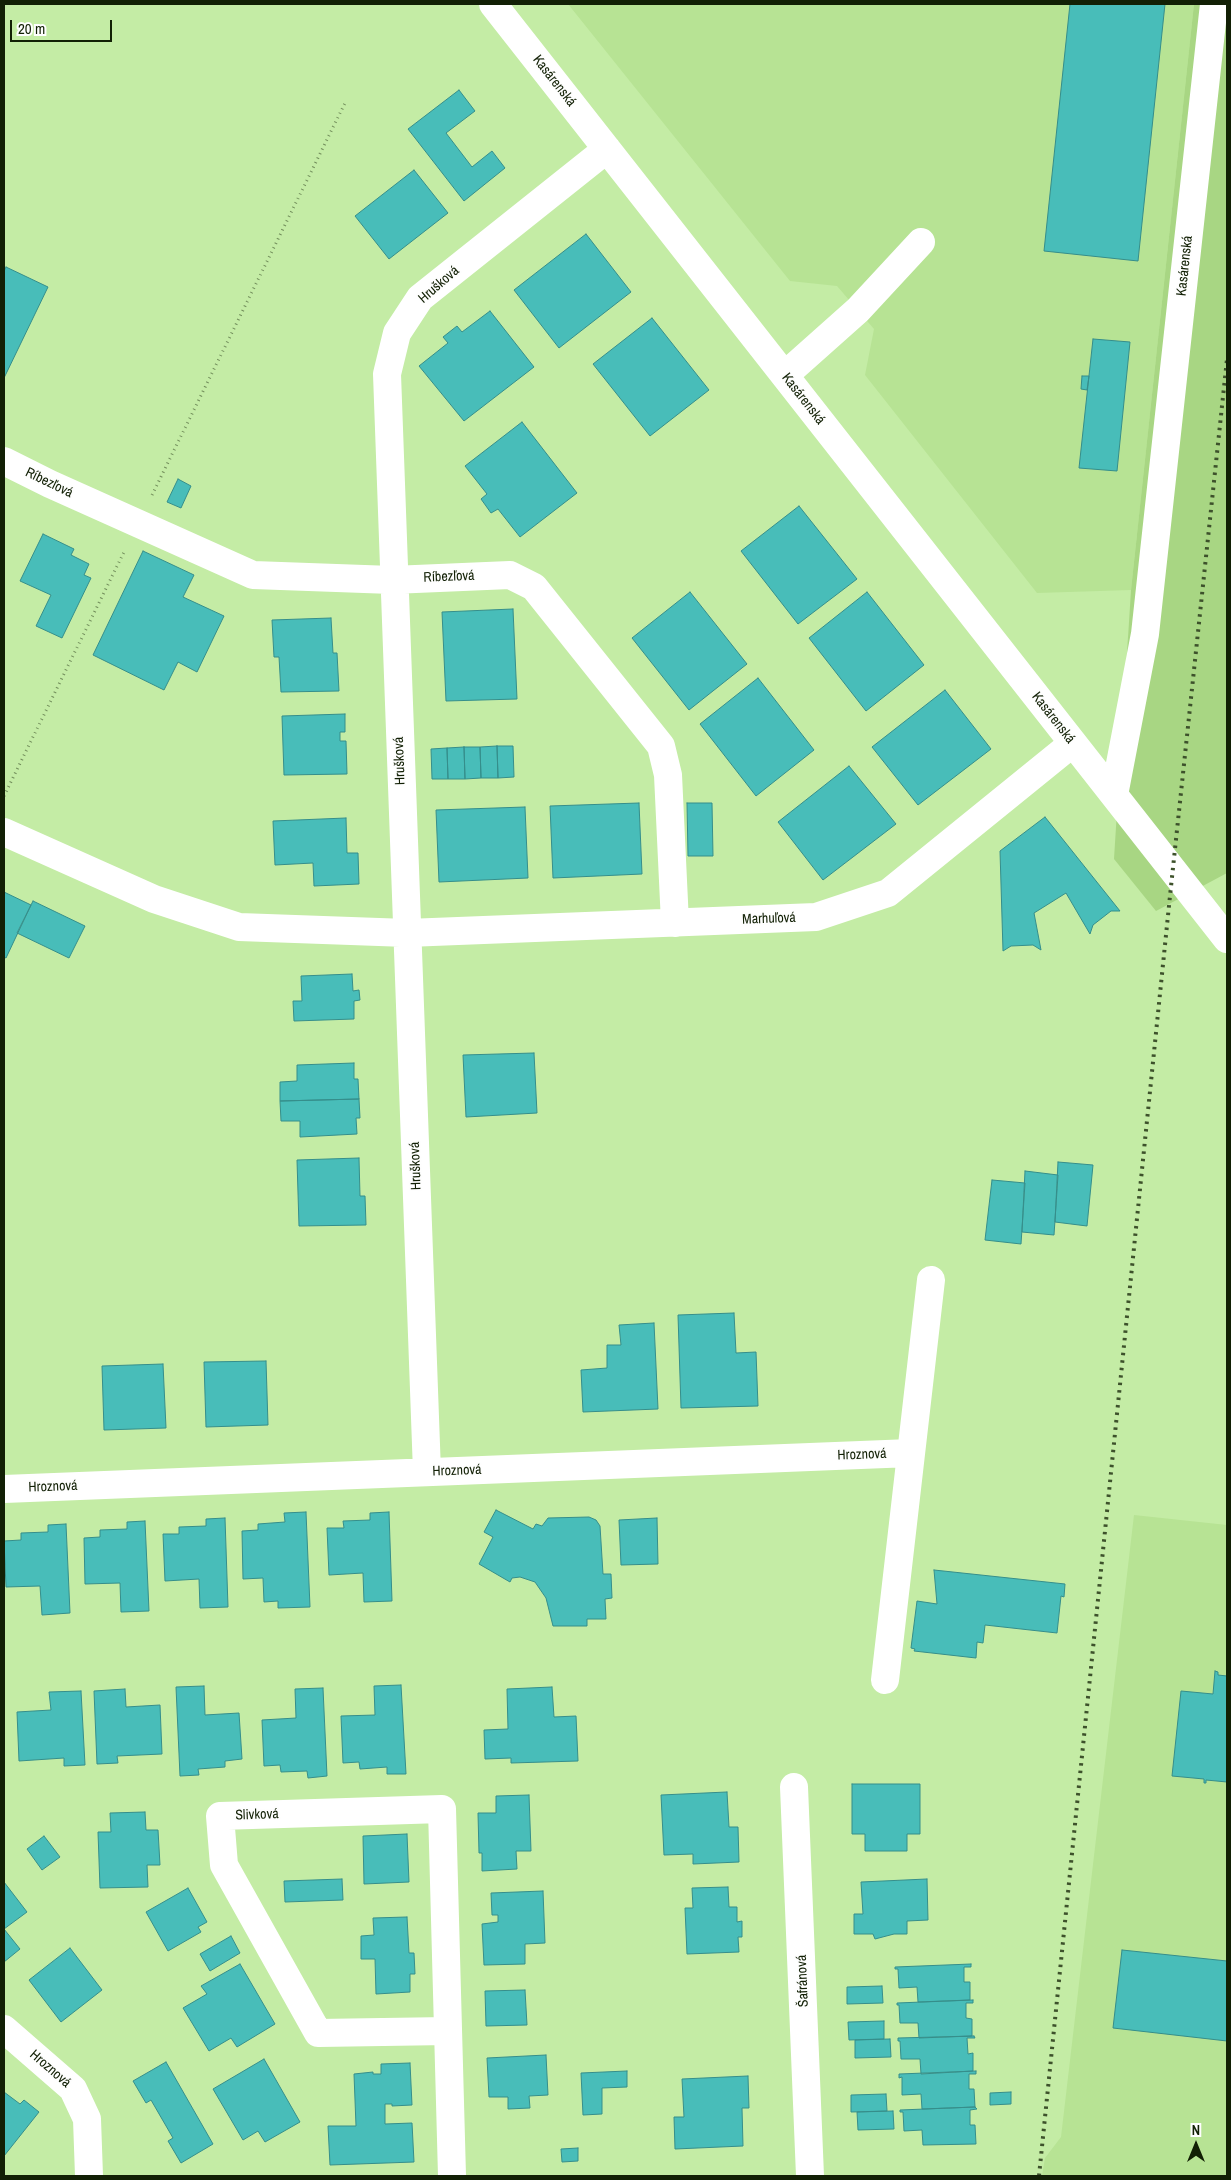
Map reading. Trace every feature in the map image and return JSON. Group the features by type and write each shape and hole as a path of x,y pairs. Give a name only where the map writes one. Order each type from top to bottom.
{"street":[{"name":"Kasárenská","path":"493,4 1227,939"},
{"name":"Kasárenská","path":"1114,795 1145,634 1214,4"},
{"name":"Hrušková","path":"427,1472 392,580 386,374 397,333 420,298 608,149"},
{"path":"785,375 858,310 921,242"},
{"name":"Ríbezľová","path":"4,461 50,484 253,575 392,580 510,575 534,587 661,746 668,775 675,923"},
{"name":"Marhuľová","path":"4,832 154,899 239,927 407,933 816,917 888,893 1073,743"},
{"path":"885,1680 931,1280"},
{"name":"Hroznová","path":"4,1489 911,1453"},
{"name":"Šafránová","path":"794,1787 810,2176"},
{"name":"Slivková","path":"448,2031 318,2033 224,1865 220,1816 442,1809 452,2176"},
{"name":"Hroznová","path":"4,2029 73,2089 87,2119 89,2176"}],"path":[{"path":"4,796 345,103"}],"shaded area":[{"path":"568,4 1194,4 1131,590 1037,593 865,375 874,329 837,286 790,281"},
{"path":"1194,4 1227,4 1227,873 1156,911 1114,859 1131,590"},
{"path":"1134,1515 1227,1525 1227,2176 1042,2176 1045,2158 1061,2137"}],"building":[{"path":"1070,4 1165,4 1138,261 1044,251"},
{"path":"459,90 475,111 446,133 472,167 492,151 505,168 464,201 408,129"},
{"path":"414,170 448,213 389,259 355,216"},
{"path":"586,234 631,292 559,348 514,290"},
{"path":"6,267 48,287 4,378 4,271"},
{"path":"490,311 534,367 464,421 419,366 448,343 443,337 457,326 462,332"},
{"path":"652,318 709,390 650,436 593,364"},
{"path":"1093,339 1130,342 1117,471 1079,468"},
{"path":"1082,376 1089,376 1087,390 1081,389"},
{"path":"522,422 577,493 520,537 498,509 491,513 481,499 487,494 465,466"},
{"path":"178,479 191,486 181,508 167,502"},
{"path":"799,506 857,579 798,624 741,551"},
{"path":"43,534 74,549 71,555 89,564 84,575 91,578 62,638 36,626 51,595 20,581"},
{"path":"143,551 194,575 183,597 224,616 197,672 178,662 164,690 93,655"},
{"path":"690,592 747,664 689,710 632,638"},
{"path":"867,592 924,665 866,711 809,638"},
{"path":"513,609 517,699 446,701 442,612"},
{"path":"331,618 333,653 337,653 339,691 281,692 279,657 274,657 272,620"},
{"path":"758,678 814,750 756,796 700,724"},
{"path":"945,690 991,749 918,805 872,747"},
{"path":"345,714 345,732 340,732 340,741 346,741 347,774 284,775 282,716"},
{"path":"497,746 498,778 481,778 480,747"},
{"path":"497,746 513,746 514,777 498,778"},
{"path":"464,747 465,779 448,779 447,748"},
{"path":"464,747 480,747 481,778 465,779"},
{"path":"447,748 448,779 432,779 431,749"},
{"path":"849,766 896,824 823,880 778,822"},
{"path":"639,803 642,874 553,878 550,806"},
{"path":"687,803 712,803 713,856 688,856"},
{"path":"525,807 528,878 439,882 436,810"},
{"path":"1045,817 1120,911 1111,911 1093,925 1090,934 1066,893 1034,913 1041,950 1033,945 1011,946 1003,951 1000,851"},
{"path":"346,818 347,853 358,853 359,884 314,886 313,863 275,865 273,821"},
{"path":"4,892 31,905 6,958 4,957"},
{"path":"33,901 85,926 69,958 17,933"},
{"path":"352,974 353,991 359,990 360,1000 354,1001 354,1019 294,1021 293,1001 302,1001 301,976"},
{"path":"534,1053 537,1113 466,1117 463,1055"},
{"path":"354,1063 354,1079 358,1079 359,1099 280,1101 280,1082 297,1081 297,1065"},
{"path":"359,1099 360,1118 356,1118 357,1134 300,1137 300,1121 281,1121 280,1101"},
{"path":"359,1158 360,1196 365,1196 366,1225 299,1226 297,1160"},
{"path":"1058,1162 1093,1165 1087,1226 1055,1222"},
{"path":"1025,1171 1058,1175 1054,1235 1022,1232"},
{"path":"992,1180 1025,1183 1021,1244 985,1240"},
{"path":"734,1313 736,1353 756,1352 758,1406 681,1408 678,1315"},
{"path":"654,1323 658,1409 583,1412 581,1370 607,1368 607,1345 621,1345 619,1325"},
{"path":"266,1361 268,1425 206,1427 204,1362"},
{"path":"163,1364 166,1428 104,1430 102,1366"},
{"path":"496,1510 533,1529 536,1524 542,1526 548,1518 589,1517 596,1520 600,1526 603,1574 611,1574 612,1598 605,1599 606,1619 587,1619 587,1626 553,1626 546,1598 535,1582 520,1577 512,1578 510,1582 479,1564 493,1537 484,1532"},
{"path":"306,1512 310,1607 278,1608 278,1601 264,1602 263,1578 243,1579 242,1531 258,1530 258,1524 285,1522 284,1513"},
{"path":"389,1512 392,1601 364,1602 363,1573 329,1575 327,1528 344,1528 343,1521 370,1520 370,1513"},
{"path":"225,1518 228,1607 200,1608 199,1579 165,1581 163,1534 179,1534 179,1527 206,1526 206,1519"},
{"path":"657,1518 658,1564 621,1565 619,1520"},
{"path":"145,1521 149,1611 121,1612 120,1583 85,1584 84,1538 100,1537 100,1530 127,1529 127,1522"},
{"path":"66,1524 70,1613 42,1615 40,1586 6,1587 4,1541 21,1540 21,1533 48,1532 48,1525"},
{"path":"934,1570 1065,1584 1064,1597 1061,1596 1057,1633 985,1625 983,1643 977,1642 976,1658 914,1651 915,1649 911,1648 917,1601 937,1604"},
{"path":"1215,1671 1218,1672 1218,1675 1227,1676 1227,1782 1206,1780 1206,1783 1204,1783 1204,1779 1172,1776 1181,1691 1213,1694"},
{"path":"401,1685 406,1774 387,1774 387,1767 360,1769 359,1762 343,1763 341,1716 375,1715 374,1686"},
{"path":"204,1686 205,1715 239,1713 242,1759 225,1761 225,1767 198,1769 199,1775 180,1776 176,1687"},
{"path":"552,1687 554,1717 576,1716 578,1761 511,1763 511,1758 485,1759 484,1730 508,1729 507,1689"},
{"path":"323,1688 327,1776 308,1778 307,1771 281,1772 280,1765 264,1766 262,1720 296,1718 295,1689"},
{"path":"125,1689 126,1707 160,1705 162,1754 117,1756 118,1763 97,1764 94,1691"},
{"path":"81,1691 85,1765 64,1766 64,1758 19,1761 17,1712 51,1710 49,1692"},
{"path":"852,1784 920,1784 920,1834 907,1834 907,1851 865,1851 865,1834 852,1834"},
{"path":"727,1792 729,1827 738,1827 739,1862 693,1864 693,1854 664,1855 661,1795"},
{"path":"529,1795 531,1851 516,1851 517,1869 482,1871 482,1853 479,1853 478,1813 496,1813 496,1796"},
{"path":"145,1812 146,1830 158,1830 160,1865 147,1865 148,1887 100,1888 98,1832 111,1832 110,1813"},
{"path":"407,1834 409,1882 364,1884 363,1836"},
{"path":"44,1836 60,1857 42,1870 27,1849"},
{"path":"342,1879 343,1900 285,1902 284,1881"},
{"path":"927,1879 928,1920 907,1921 907,1934 894,1934 875,1939 873,1934 854,1934 854,1914 863,1914 861,1882"},
{"path":"4,1882 27,1912 4,1929"},
{"path":"728,1887 729,1907 737,1907 737,1922 742,1921 742,1937 738,1937 739,1952 687,1954 685,1908 693,1908 692,1888"},
{"path":"188,1888 207,1922 198,1927 201,1932 168,1951 146,1912"},
{"path":"543,1891 545,1943 525,1944 525,1964 484,1965 482,1924 498,1922 498,1915 492,1915 491,1893"},
{"path":"407,1917 409,1953 414,1953 415,1974 410,1974 410,1992 376,1994 375,1959 361,1959 361,1936 374,1935 373,1918"},
{"path":"4,1929 20,1949 4,1962"},
{"path":"231,1936 240,1953 210,1971 200,1954"},
{"path":"70,1948 102,1990 61,2022 29,1980"},
{"path":"1122,1950 1227,1961 1227,2041 1113,2028"},
{"path":"240,1964 275,2024 237,2047 231,2038 209,2051 183,2008 207,1994 201,1986"},
{"path":"971,1964 971,1967 964,1967 964,1982 970,1982 970,2000 918,2002 917,1987 899,1988 898,1969 895,1969 895,1967"},
{"path":"882,1986 883,2003 847,2004 847,1987"},
{"path":"525,1990 527,2025 486,2026 485,1991"},
{"path":"973,2000 973,2003 966,2003 966,2018 972,2019 972,2036 919,2038 918,2023 900,2023 899,2005 897,2003"},
{"path":"884,2021 884,2039 849,2040 848,2022"},
{"path":"974,2036 975,2038 967,2038 968,2054 973,2053 973,2071 921,2074 920,2059 901,2059 900,2041 898,2041 898,2038"},
{"path":"890,2039 891,2057 855,2058 855,2040"},
{"path":"546,2055 548,2095 529,2096 530,2108 508,2109 508,2097 489,2097 487,2058"},
{"path":"264,2059 300,2122 265,2142 258,2131 243,2140 213,2089"},
{"path":"166,2062 213,2144 181,2163 168,2141 173,2138 151,2100 146,2103 133,2081"},
{"path":"410,2063 412,2105 392,2106 392,2104 385,2104 385,2124 412,2123 414,2162 330,2165 328,2126 356,2126 354,2074 373,2072 373,2074 381,2074 381,2064"},
{"path":"627,2071 627,2087 602,2088 602,2114 583,2115 581,2073"},
{"path":"976,2071 976,2074 969,2074 969,2089 974,2089 975,2107 922,2109 921,2094 902,2095 902,2077 899,2078 899,2074"},
{"path":"748,2076 749,2108 742,2108 743,2146 675,2149 674,2117 684,2117 682,2079"},
{"path":"4,2092 20,2104 24,2100 39,2112 4,2156"},
{"path":"1011,2092 1011,2104 990,2105 990,2093"},
{"path":"886,2094 887,2111 851,2112 851,2095"},
{"path":"975,2107 977,2109 970,2110 970,2125 975,2125 976,2144 923,2145 922,2130 904,2131 903,2112 900,2112 900,2110"},
{"path":"893,2111 894,2129 858,2130 857,2112"},
{"path":"578,2148 578,2161 562,2162 561,2149"}],"railway":[{"path":"1039,2176 1227,359"}]}
